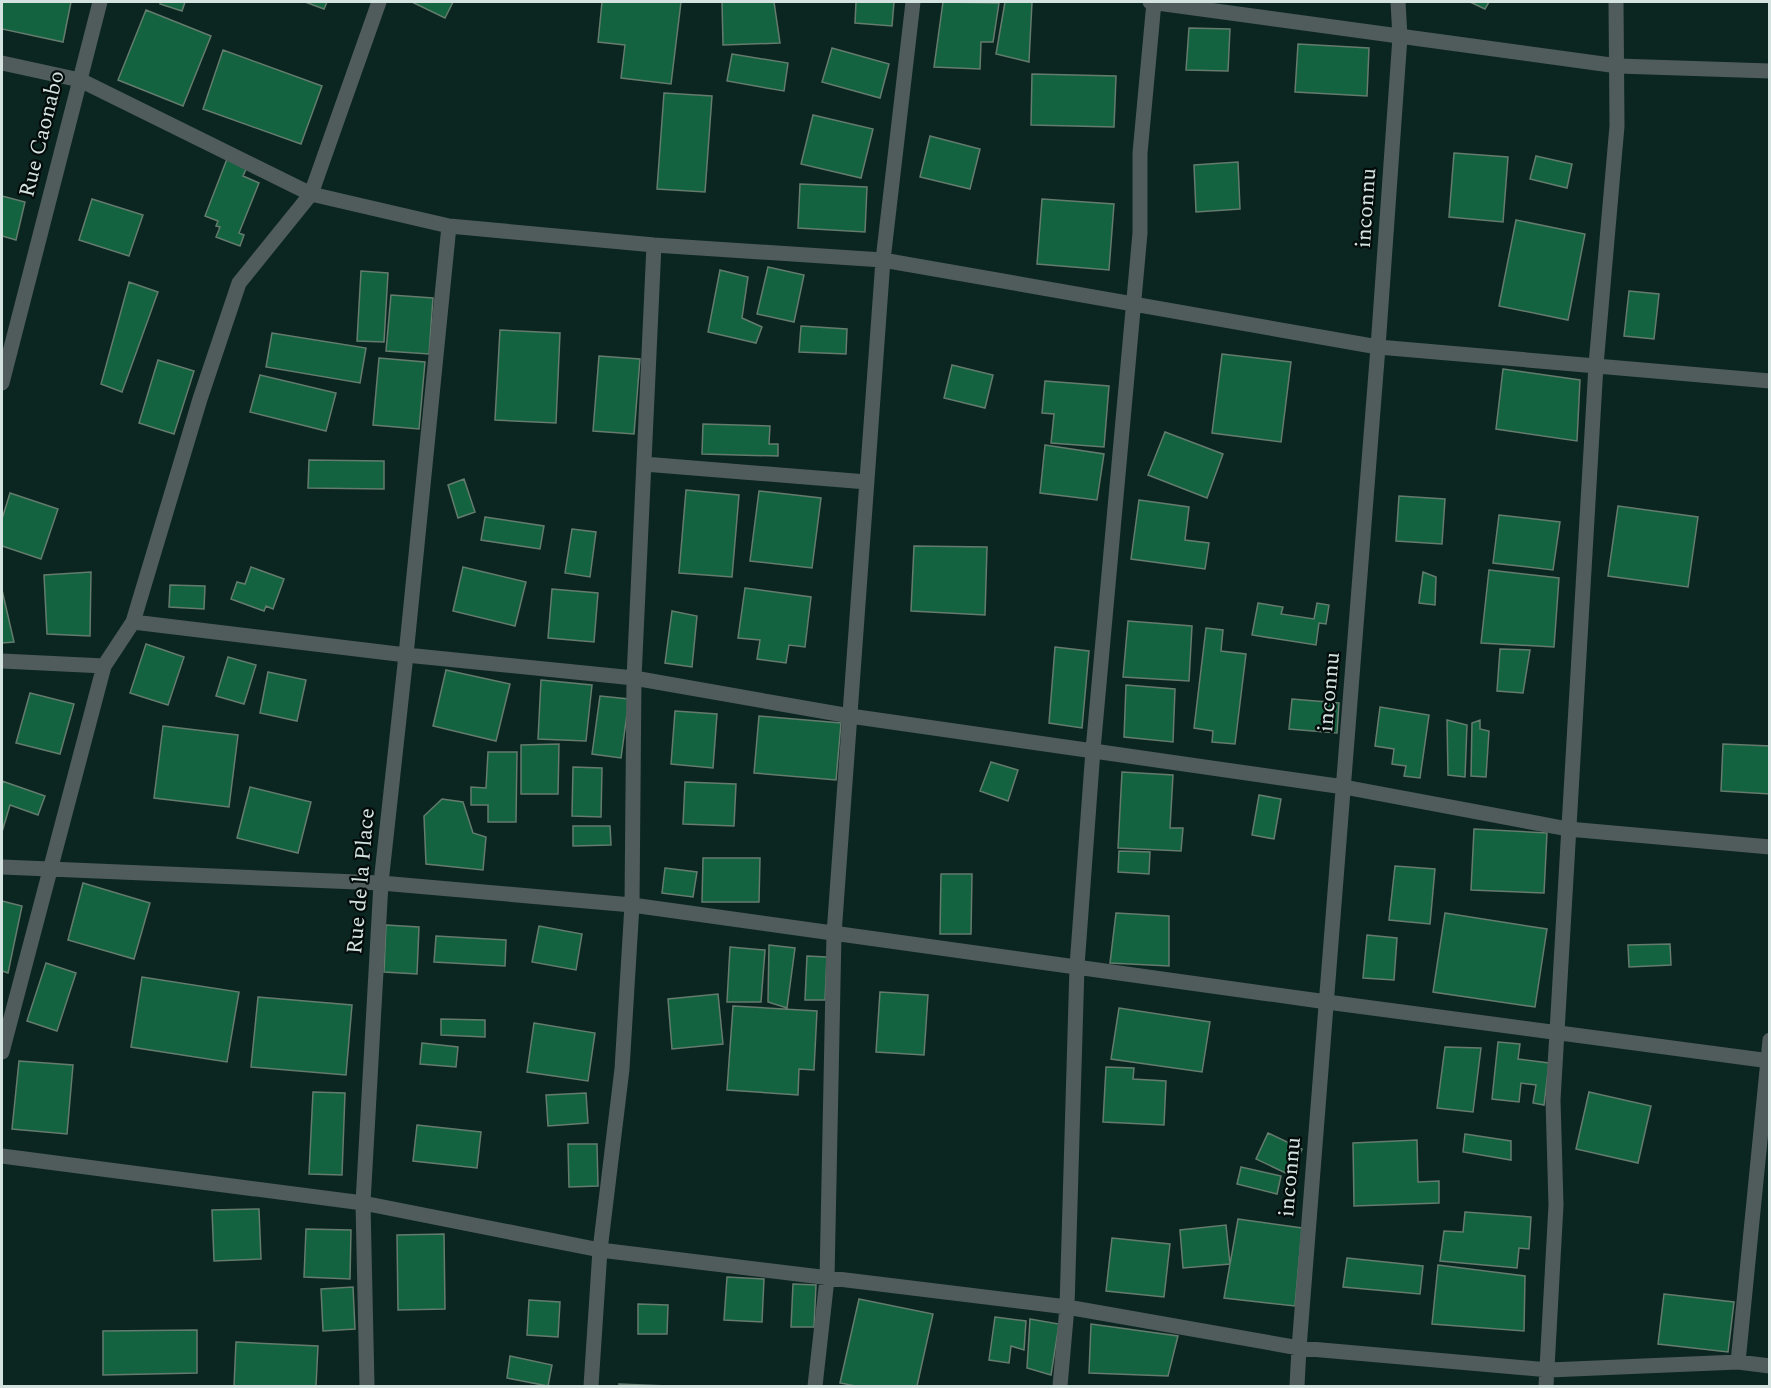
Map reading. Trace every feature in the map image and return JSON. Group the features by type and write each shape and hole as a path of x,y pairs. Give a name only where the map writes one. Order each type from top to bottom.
{"street":[{"name":"Rue Caonabo","path":"2,383 100,2"},
{"path":"2,1052 104,666 133,622 200,399 239,283 311,194 379,2"},
{"path":"815,1386 827,1279 834,934 884,260 913,2"},
{"path":"1060,1386 1067,1307 1077,966 1093,750 1140,233 1140,153 1153,2 1618,66 1770,71"},
{"name":"inconnu","path":"1298,1386 1299,1348 1378,346 1400,37 1398,2"},
{"path":"1546,1386 1549,1370 1556,1205 1553,1100 1596,365 1617,126 1616,2"},
{"path":"2,63 80,80 311,194 449,226 654,245 884,260 1378,346 1770,381"},
{"name":"Rue de la Place","path":"367,1386 363,1203 381,883 449,226"},
{"path":"591,1386 600,1250 622,1069 632,905 634,678 654,245"},
{"path":"644,464 867,482"},
{"path":"133,622 406,655 634,678 850,716 1344,787 1568,829 1770,847"},
{"path":"2,661 104,666"},
{"path":"2,867 381,883 632,905 1769,1061"},
{"path":"1738,1362 1770,1040"},
{"path":"2,1156 363,1203 600,1250 1067,1307 1299,1348 1549,1370 1738,1362 1770,1366"}],"building":[{"path":"2,2 71,2 63,42 2,29"},
{"path":"160,2 185,2 182,11 160,4"},
{"path":"305,2 327,2 324,9"},
{"path":"415,2 453,2 445,18"},
{"path":"602,2 681,2 671,84 621,78 625,45 598,42"},
{"path":"722,2 774,2 780,43 723,45"},
{"path":"856,2 894,2 892,26 855,23"},
{"path":"943,2 999,3 993,42 981,42 980,69 934,67"},
{"path":"1005,2 1032,2 1029,62 996,54"},
{"path":"1470,2 1489,2 1485,9"},
{"path":"146,10 211,36 183,106 118,80"},
{"path":"1189,28 1230,29 1228,71 1186,70"},
{"path":"1298,44 1369,48 1367,96 1295,92"},
{"path":"832,48 889,64 880,98 822,82"},
{"path":"223,50 322,86 301,144 203,109"},
{"path":"732,54 788,63 784,91 727,81"},
{"path":"1032,74 1116,76 1114,127 1031,125"},
{"path":"664,93 712,96 705,192 657,189"},
{"path":"813,115 873,129 861,178 801,164"},
{"path":"930,136 980,149 970,189 920,177"},
{"path":"1454,153 1508,157 1503,222 1449,217"},
{"path":"1536,156 1572,164 1567,188 1530,179"},
{"path":"227,159 247,167 243,176 259,183 239,233 244,235 240,246 216,237 220,227 216,226 218,221 205,216"},
{"path":"1238,162 1240,209 1196,212 1194,165"},
{"path":"800,184 867,187 865,232 798,228"},
{"path":"2,196 25,202 16,240 2,236"},
{"path":"92,199 143,215 129,256 79,240"},
{"path":"1042,199 1114,204 1109,270 1037,264"},
{"path":"1516,220 1585,234 1568,320 1499,306"},
{"path":"768,267 804,275 794,322 757,314"},
{"path":"720,270 748,277 742,318 762,327 756,343 708,332"},
{"path":"361,271 388,273 384,342 357,341"},
{"path":"129,282 158,292 122,392 101,384"},
{"path":"1629,291 1659,294 1654,339 1624,336"},
{"path":"391,295 433,298 429,354 386,351"},
{"path":"801,326 847,329 846,354 799,352"},
{"path":"500,330 560,333 556,423 495,420"},
{"path":"272,333 366,348 360,383 266,367"},
{"path":"1222,354 1291,362 1281,442 1212,433"},
{"path":"599,356 640,359 634,434 593,431"},
{"path":"379,358 425,362 419,429 373,425"},
{"path":"158,360 194,371 174,434 139,423"},
{"path":"952,365 993,375 985,408 944,398"},
{"path":"1503,369 1580,380 1577,441 1496,429"},
{"path":"260,375 336,393 326,431 250,412"},
{"path":"1045,381 1109,386 1104,447 1051,443 1054,414 1042,413"},
{"path":"703,424 770,426 769,444 778,444 778,456 702,454"},
{"path":"1165,432 1223,454 1207,498 1148,475"},
{"path":"1045,445 1104,454 1097,500 1040,493"},
{"path":"309,460 384,461 384,489 308,488"},
{"path":"464,479 475,512 458,518 448,485"},
{"path":"686,490 739,495 732,577 679,573"},
{"path":"759,491 821,498 812,568 750,561"},
{"path":"10,493 58,509 41,559 2,546 2,519"},
{"path":"1399,496 1445,499 1442,544 1396,541"},
{"path":"1139,500 1189,507 1185,540 1209,543 1205,569 1131,559"},
{"path":"1618,506 1698,517 1688,587 1608,576"},
{"path":"1499,515 1560,522 1553,570 1493,563"},
{"path":"485,517 544,526 540,549 481,540"},
{"path":"572,529 596,532 590,577 565,573"},
{"path":"914,546 987,547 985,615 911,611"},
{"path":"251,567 284,579 273,609 266,606 264,611 231,599 237,582 245,584"},
{"path":"463,567 526,582 515,626 453,611"},
{"path":"1489,570 1559,578 1554,647 1481,643"},
{"path":"91,572 90,636 47,634 44,575"},
{"path":"1423,572 1436,577 1435,605 1419,603"},
{"path":"170,585 205,586 204,609 169,607"},
{"path":"745,588 811,597 805,647 789,645 786,663 757,659 760,640 738,638"},
{"path":"552,589 598,593 594,642 548,638"},
{"path":"2,590 14,642 2,643"},
{"path":"1258,603 1283,607 1281,614 1314,619 1317,603 1329,605 1326,624 1319,623 1316,645 1252,635"},
{"path":"672,611 697,616 692,667 665,663"},
{"path":"1128,621 1192,626 1189,681 1123,677"},
{"path":"1206,628 1223,630 1221,651 1246,654 1235,744 1212,742 1213,731 1194,728"},
{"path":"146,644 184,657 168,705 130,693"},
{"path":"1055,647 1089,651 1082,728 1049,723"},
{"path":"1500,649 1530,650 1523,693 1497,691"},
{"path":"228,657 256,665 244,704 216,696"},
{"path":"446,670 510,684 496,741 433,726"},
{"path":"268,672 306,680 297,721 260,713"},
{"path":"541,680 592,685 586,741 538,739"},
{"path":"1126,685 1175,689 1173,742 1124,737"},
{"path":"30,693 74,704 60,754 16,743"},
{"path":"600,696 629,699 621,758 592,754"},
{"path":"1292,699 1339,703 1337,733 1289,729"},
{"path":"1380,707 1429,715 1420,778 1404,776 1406,766 1392,764 1394,749 1375,746"},
{"path":"675,711 717,714 713,768 671,764"},
{"path":"759,716 841,723 836,780 754,773"},
{"path":"1447,720 1467,725 1465,777 1448,775"},
{"path":"1480,720 1480,729 1489,731 1486,777 1471,776 1472,723"},
{"path":"163,726 238,735 229,807 154,798"},
{"path":"559,744 558,794 521,794 521,745"},
{"path":"1723,744 1770,746 1770,794 1721,791"},
{"path":"488,752 517,752 516,822 488,822 488,805 471,805 471,787 486,788"},
{"path":"991,762 1018,770 1008,801 980,791"},
{"path":"573,767 602,768 601,817 572,816"},
{"path":"1122,772 1173,775 1170,828 1183,828 1181,851 1118,848"},
{"path":"2,781 45,796 38,815 10,805 2,832"},
{"path":"685,782 736,784 734,826 683,824"},
{"path":"250,787 311,802 298,853 237,838"},
{"path":"1259,795 1281,799 1274,839 1252,835"},
{"path":"442,799 463,802 473,833 486,837 483,870 426,864 424,816"},
{"path":"573,826 610,826 611,845 573,846"},
{"path":"1474,829 1547,833 1544,893 1471,890"},
{"path":"1119,851 1150,852 1149,874 1118,872"},
{"path":"703,858 760,858 759,902 702,902"},
{"path":"1395,866 1435,869 1430,924 1389,920"},
{"path":"665,868 697,872 693,897 662,893"},
{"path":"941,874 972,874 971,934 940,934"},
{"path":"83,883 150,903 134,959 68,940"},
{"path":"2,901 22,906 8,973 2,971"},
{"path":"1116,913 1169,916 1169,966 1110,963"},
{"path":"1445,913 1547,929 1535,1007 1433,992"},
{"path":"386,925 419,927 417,974 384,972"},
{"path":"539,926 582,934 576,970 532,962"},
{"path":"1367,935 1397,938 1394,980 1363,978"},
{"path":"436,936 506,940 505,966 434,962"},
{"path":"1670,944 1671,965 1629,967 1628,945"},
{"path":"769,945 795,948 787,1008 768,1002"},
{"path":"730,947 765,950 761,1002 727,1002"},
{"path":"807,956 827,957 825,1000 805,1000"},
{"path":"46,963 76,973 57,1031 27,1021"},
{"path":"142,977 239,992 227,1062 131,1047"},
{"path":"880,992 928,995 924,1055 876,1052"},
{"path":"718,994 723,1044 672,1049 668,999"},
{"path":"258,997 352,1005 346,1075 251,1067"},
{"path":"733,1006 817,1011 814,1070 799,1069 798,1095 727,1090"},
{"path":"1119,1008 1210,1022 1202,1072 1111,1059"},
{"path":"441,1019 485,1020 485,1037 441,1035"},
{"path":"534,1023 595,1033 588,1081 527,1072"},
{"path":"1498,1042 1520,1044 1518,1059 1549,1063 1544,1105 1533,1103 1536,1085 1521,1083 1519,1102 1492,1099"},
{"path":"422,1043 458,1047 456,1067 420,1064"},
{"path":"1445,1047 1481,1048 1473,1112 1437,1108"},
{"path":"19,1061 73,1065 67,1134 12,1129"},
{"path":"1106,1067 1134,1068 1133,1079 1166,1081 1164,1125 1103,1122"},
{"path":"313,1092 345,1093 342,1175 309,1174"},
{"path":"1589,1092 1651,1106 1638,1163 1576,1149"},
{"path":"586,1093 588,1123 548,1126 546,1095"},
{"path":"417,1125 481,1132 477,1168 413,1161"},
{"path":"1268,1133 1302,1149 1290,1175 1256,1159"},
{"path":"1465,1134 1511,1141 1511,1160 1463,1152"},
{"path":"1417,1140 1418,1182 1439,1181 1439,1203 1354,1206 1353,1143"},
{"path":"568,1144 597,1144 598,1186 569,1187"},
{"path":"1241,1167 1281,1176 1277,1194 1237,1184"},
{"path":"259,1209 261,1259 214,1261 212,1210"},
{"path":"1465,1212 1531,1217 1529,1249 1519,1248 1517,1268 1440,1261 1444,1231 1463,1232"},
{"path":"1238,1219 1302,1228 1295,1306 1224,1298"},
{"path":"1226,1225 1230,1264 1183,1268 1180,1230"},
{"path":"306,1229 351,1230 350,1279 304,1277"},
{"path":"444,1234 445,1309 398,1310 397,1235"},
{"path":"1112,1238 1170,1244 1164,1297 1106,1291"},
{"path":"1347,1258 1423,1266 1420,1294 1343,1287"},
{"path":"1438,1265 1525,1276 1524,1331 1432,1324"},
{"path":"727,1277 764,1279 762,1322 724,1320"},
{"path":"793,1284 816,1285 814,1327 791,1327"},
{"path":"353,1287 355,1329 323,1331 321,1289"},
{"path":"1664,1294 1734,1302 1728,1352 1658,1344"},
{"path":"859,1299 933,1314 917,1386 856,1386 840,1383"},
{"path":"529,1300 560,1302 558,1337 527,1335"},
{"path":"638,1304 668,1305 667,1334 638,1334"},
{"path":"995,1317 1026,1321 1024,1350 1011,1346 1009,1363 989,1360"},
{"path":"1030,1319 1059,1324 1051,1375 1027,1368"},
{"path":"1091,1324 1178,1336 1168,1376 1089,1373"},
{"path":"197,1330 197,1373 103,1375 103,1331"},
{"path":"236,1342 318,1346 316,1386 234,1386"},
{"path":"510,1356 552,1365 548,1386 507,1378"},
{"path":"619,1384 668,1386 619,1386"}]}
